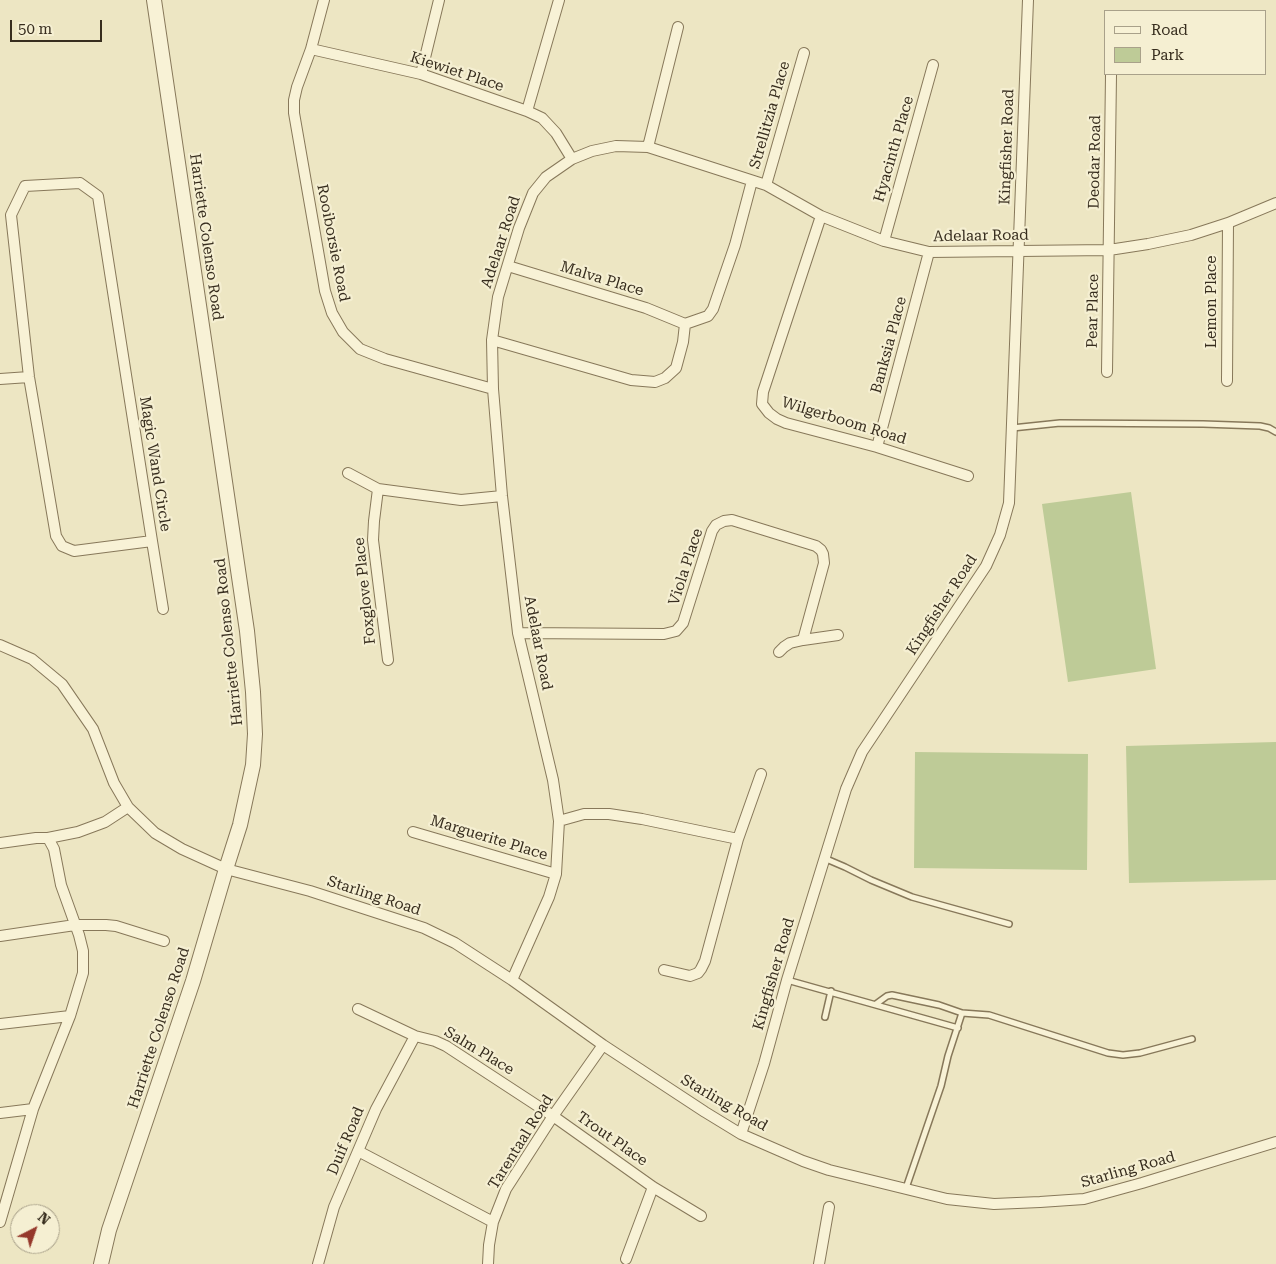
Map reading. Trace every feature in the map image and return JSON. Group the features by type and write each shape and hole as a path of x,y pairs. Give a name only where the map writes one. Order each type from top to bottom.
{"street":[{"name":"Harriette Colenso Road","path":"100,1264 109,1230 193,981 240,826 253,765 255,734 247,632 154,0"},
{"name":"Rooiborsie Road","path":"324,0 311,49 297,88 294,100 294,113 325,291 332,313 343,332 360,349 385,360 493,389"},
{"path":"421,74 439,0"},
{"path":"526,110 559,0"},
{"name":"Kingfisher Road","path":"742,1134 846,789 862,752 986,566 1000,535 1009,503 1028,0"},
{"path":"648,147 678,27"},
{"name":"Kiewiet Place","path":"311,49 421,74 526,110 542,118 556,133 572,159"},
{"name":"Strellitzia Place","path":"766,185 804,53"},
{"name":"Hyacinth Place","path":"884,241 933,65"},
{"name":"Deodar Road","path":"1109,250 1111,75"},
{"name":"Adelaar Road","path":"512,980 549,897 556,874 559,821 553,780 518,633 502,496 493,389 492,340 498,296 519,228 533,194 546,178 572,159 592,151 616,146 648,147 766,185 821,216 884,241 929,252 1109,250 1191,236 1276,203"},
{"path":"492,340 631,380 655,382 665,378 676,368 683,342 685,324 711,313 735,245 752,181"},
{"name":"Magic Wand Circle","path":"80,183 98,196 152,541 74,551 62,546 56,536 29,377 11,215 25,186 80,183"},
{"name":"Wilgerboom Road","path":"821,216 763,392 762,404 769,413 786,423 878,447 968,476"},
{"name":"Lemon Place","path":"1227,381 1228,223"},
{"name":"Pear Place","path":"1107,372 1109,250"},
{"name":"Banksia Place","path":"878,447 929,252"},
{"name":"Malva Place","path":"508,266 646,308 685,324"},
{"path":"0,379 29,377"},
{"path":"348,473 378,489 461,500 502,496"},
{"name":"Foxglove Place","path":"378,489 373,540 388,660"},
{"name":"Viola Place","path":"518,633 664,634 676,631 683,623 712,531 716,525 732,520 816,546 823,554 824,563 803,640"},
{"path":"152,541 163,609"},
{"path":"780,652 787,644 838,635"},
{"name":"Starling Road","path":"0,644 32,659 62,684 93,729 114,783 128,807 155,833 182,849 226,869 310,892 424,928 455,943 704,1112 742,1134 796,1158 829,1170 947,1199 994,1204 1084,1199 1276,1142"},
{"path":"664,970 690,976 698,973 701,969 738,839 761,774"},
{"path":"0,843 48,838 78,832 105,822 128,807"},
{"path":"559,821 584,814 609,814 738,839"},
{"name":"Marguerite Place","path":"413,832 556,874"},
{"path":"0,1222 33,1109 70,1016 83,973 83,951 79,935 61,885 54,849 48,838"},
{"path":"0,936 75,925 111,926 164,941"},
{"name":"Salm Place","path":"358,1009 415,1036 446,1046 553,1116"},
{"path":"0,1024 70,1016"},
{"name":"Duif Road","path":"318,1264 334,1207 358,1150 376,1109 415,1036"},
{"name":"Tarentaal Road","path":"488,1264 493,1222 506,1189 553,1116 603,1045"},
{"path":"0,1113 33,1109"},
{"name":"Trout Place","path":"553,1116 653,1187 701,1216"},
{"path":"358,1150 493,1222"},
{"name":"Trout Place","path":"626,1259 653,1187"},
{"path":"819,1264 828,1207"}],"lane":[{"path":"1012,428 1060,423 1203,424 1260,426 1276,432"},
{"path":"824,858 912,897 1009,924"},
{"path":"787,980 958,1028"},
{"path":"825,1017 831,992"},
{"path":"876,1004 887,996 892,995 939,1005 962,1013 988,1015 1108,1053 1123,1055 1140,1053 1192,1039"},
{"path":"906,1189 941,1086 948,1056 962,1013"}],"green space":[{"path":"1131,492 1156,669 1068,682 1042,504"},
{"path":"1276,742 1276,880 1129,883 1126,746"},
{"path":"915,752 1088,754 1087,870 914,868"}]}
